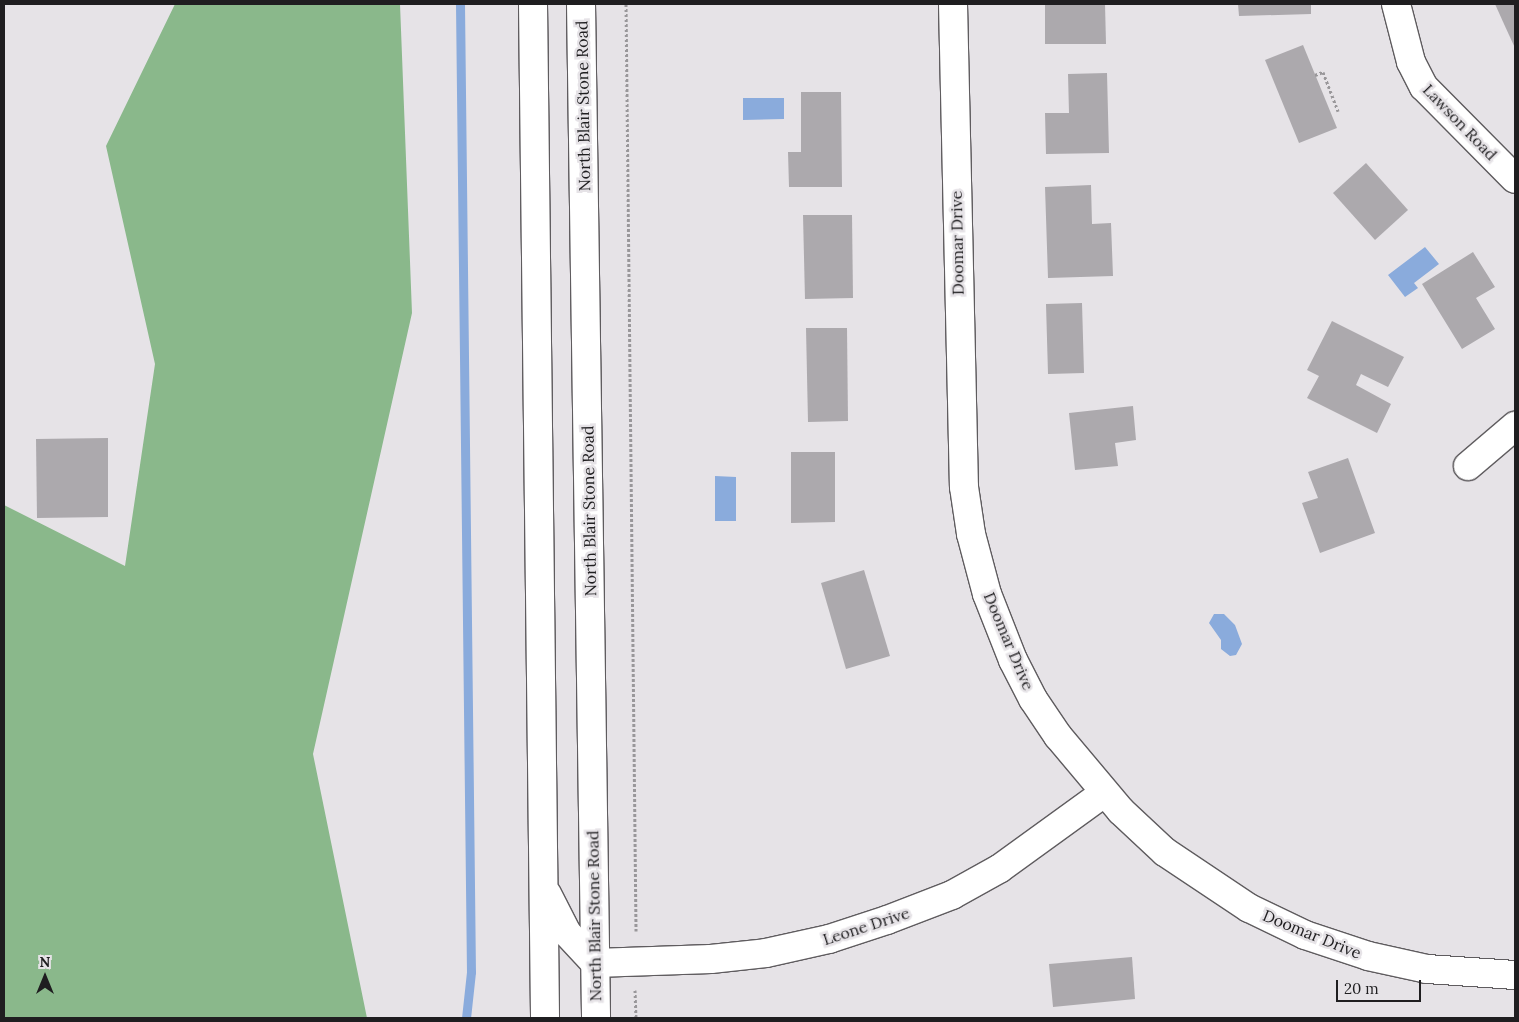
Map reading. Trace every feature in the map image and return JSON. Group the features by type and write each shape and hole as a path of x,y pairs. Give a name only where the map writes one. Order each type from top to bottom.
{"main road":[{"path":"533,4 545,1018"},
{"name":"North Blair Stone Road","path":"581,4 596,1018"},
{"name":"Doomar Drive","path":"953,4 960,422 964,487 971,534 987,594 1013,660 1058,736 1104,793 1165,852 1205,881 1249,908 1305,935 1368,956 1427,969 1515,975"},
{"name":"Lawson Road","path":"1396,4 1411,62 1424,87 1515,179"},
{"path":"1468,466 1515,426"},
{"name":"Leone Drive","path":"595,964 710,959 766,953 829,939 887,920 952,895 1000,869 1104,793"},
{"path":"544,888 567,933 595,964"}],"path":[{"path":"626,4 636,931"},
{"path":"1315,75 1323,72 1338,111"},
{"path":"636,990 636,1018"}],"green space":[{"path":"175,4 400,4 412,313 313,754 367,1018 4,1018 4,505 125,566 155,364 106,146"}],"water":[{"path":"743,98 784,98 784,119 743,120"},
{"path":"1425,247 1439,264 1414,283 1418,288 1405,297 1388,275"},
{"path":"715,476 736,477 736,521 715,521"},
{"path":"1214,614 1224,614 1235,625 1242,644 1236,655 1230,656 1221,649 1221,640 1209,623"}],"building":[{"path":"1045,4 1105,4 1106,44 1045,44"},
{"path":"1238,4 1311,4 1311,14 1239,16"},
{"path":"1495,4 1515,4 1515,48 1504,24"},
{"path":"1303,45 1337,128 1299,143 1265,60"},
{"path":"1107,73 1109,153 1046,154 1045,113 1069,113 1068,74"},
{"path":"801,92 841,92 842,187 789,187 788,152 801,152"},
{"path":"1366,163 1408,210 1375,240 1333,193"},
{"path":"1091,185 1092,224 1111,223 1113,276 1048,278 1045,187"},
{"path":"803,215 852,215 853,298 805,299"},
{"path":"1473,252 1495,287 1476,298 1495,329 1462,349 1422,284"},
{"path":"1082,303 1084,373 1048,374 1046,304"},
{"path":"1332,321 1404,357 1388,387 1361,374 1356,385 1391,404 1377,433 1307,398 1319,376 1307,370"},
{"path":"806,328 847,328 848,421 808,422"},
{"path":"1133,406 1136,440 1115,443 1118,466 1075,470 1069,413"},
{"path":"108,438 108,517 37,518 36,439"},
{"path":"791,452 835,452 835,522 791,523"},
{"path":"1348,458 1375,533 1320,553 1302,503 1318,498 1308,472"},
{"path":"864,570 890,656 846,669 821,583"},
{"path":"1132,957 1135,999 1053,1007 1049,964"}],"waterway":[{"path":"460,4 471,972 466,1018"}]}
